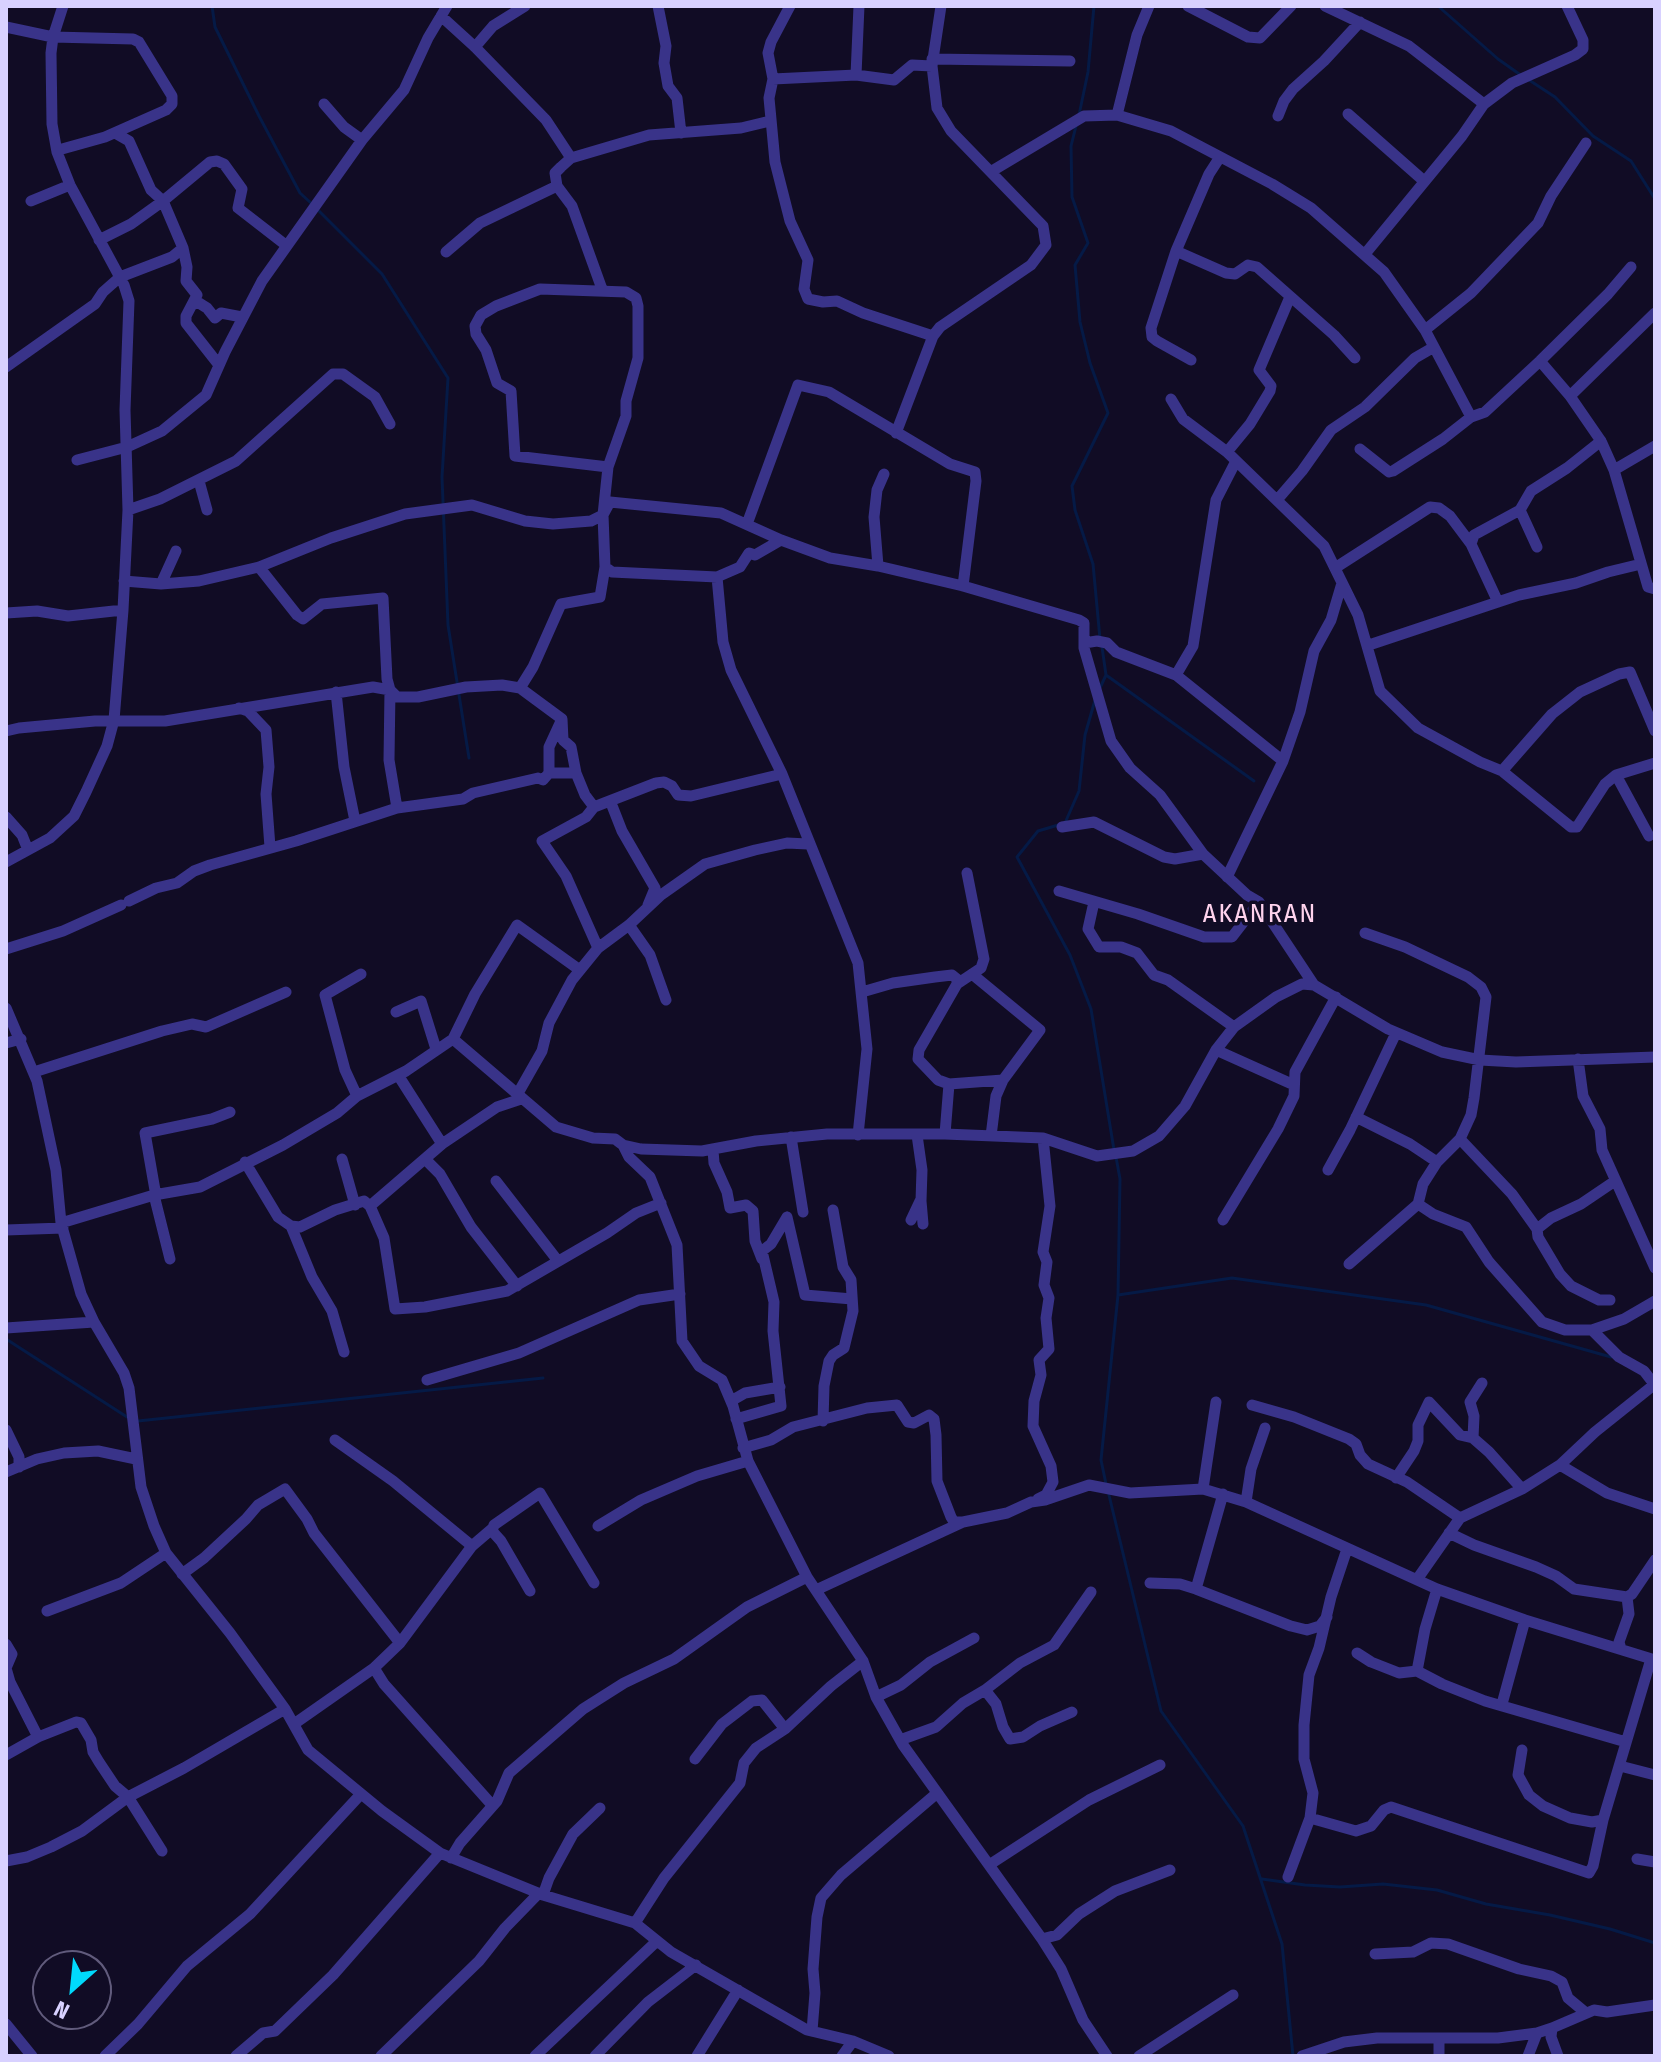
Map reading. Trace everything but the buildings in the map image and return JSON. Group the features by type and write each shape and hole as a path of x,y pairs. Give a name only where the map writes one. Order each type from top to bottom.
{"street":[{"path":"6,862 50,838 74,816 107,746 114,720 123,610 128,510 129,301 120,277 70,185 57,152 52,124 53,37 63,6"},
{"path":"475,47 493,26 525,6"},
{"path":"658,6 666,46 664,63 668,86 677,98 681,133"},
{"path":"790,6 768,53 773,79 769,98 770,121 775,162 790,221 808,260 804,289 808,299 837,301 933,336"},
{"path":"856,75 859,6"},
{"path":"896,433 933,336 940,327 1031,265 1046,245 1043,226 951,131 937,108 932,62 941,6"},
{"path":"1117,115 1137,35 1149,6"},
{"path":"1188,6 1248,37 1260,38 1291,6"},
{"path":"1325,6 1409,46 1484,104"},
{"path":"1365,254 1484,104 1512,83 1583,49 1583,40 1567,6"},
{"path":"77,460 127,447 162,431 206,395 262,281 362,140 404,90 444,11 546,120 571,158"},
{"path":"1278,116 1293,89 1360,22"},
{"path":"6,27 53,37 133,39 139,42 172,96 172,104 166,110 115,133 57,152"},
{"path":"773,79 856,75 894,80 912,65 932,62 1070,61"},
{"path":"324,104 344,127 362,140"},
{"path":"1348,114 1424,181"},
{"path":"992,171 1084,116 1117,115 1171,131 1311,208 1384,272 1425,330 1471,417"},
{"path":"598,288 572,206 557,186 555,173 571,158 649,135 741,128 770,121"},
{"path":"115,133 129,141 151,190 163,201 183,248 186,281 197,295 186,316 186,323 219,365"},
{"path":"1425,330 1471,293 1538,223 1551,196 1586,143"},
{"path":"1191,360 1157,341 1151,332 1176,251 1204,185 1220,157"},
{"path":"99,240 131,224 210,162 217,161 224,164 242,189 238,208 287,246"},
{"path":"31,201 70,185"},
{"path":"446,252 480,223 557,186"},
{"path":"6,367 95,304 120,277 172,257 183,248"},
{"path":"1176,251 1226,273 1235,274 1248,265 1257,267 1334,335 1355,358"},
{"path":"1360,449 1393,471 1471,417 1485,412 1608,294 1631,267"},
{"path":"520,688 561,604 600,597 605,567 603,515 608,467 626,416 626,401 638,358 638,306 636,298 626,292 598,288 540,289 481,315 475,326 476,334 486,350 497,383 511,391 515,456 608,467"},
{"path":"1227,452 1250,424 1270,391 1271,386 1259,370 1265,349 1290,297"},
{"path":"193,304 199,303 207,308 215,318 221,313 242,317"},
{"path":"1570,396 1655,313"},
{"path":"1277,500 1331,430 1365,407 1415,358 1434,347"},
{"path":"1540,361 1570,396 1601,441 1614,470 1648,587 1655,589"},
{"path":"128,510 199,481 236,461 333,374 343,374 375,397 390,424"},
{"path":"747,524 798,385 834,394 950,464 975,472 963,586"},
{"path":"1171,399 1183,419 1227,452 1324,546 1369,645 1380,691 1418,728 1502,771 1571,827 1577,827 1605,784 1616,775 1655,763"},
{"path":"1471,544 1474,535 1520,510 1531,491 1601,441"},
{"path":"1614,470 1655,446"},
{"path":"1176,675 1193,646 1216,500 1236,461"},
{"path":"878,566 874,517 877,490 884,474"},
{"path":"199,481 207,510"},
{"path":"124,581 161,584 199,581 259,567 331,538 405,514 453,506 472,505 525,521 553,524 591,521 603,515 610,502 721,513 830,558 963,586 1079,620 1084,623 1084,643 1111,741 1130,768 1160,795 1203,854 1259,902 1314,985"},
{"path":"1335,568 1430,507 1439,508 1450,516 1471,544 1498,602"},
{"path":"1520,510 1537,547"},
{"path":"605,567 612,572 717,577 734,571 749,553 755,555 781,540"},
{"path":"161,584 176,551"},
{"path":"1369,645 1498,602 1641,564"},
{"path":"259,567 303,619 322,604 383,598 390,690 389,760 397,808"},
{"path":"717,577 723,642 731,670 782,774 858,963 867,1049 858,1135"},
{"path":"1227,877 1283,761 1300,712 1314,651 1331,620 1342,583"},
{"path":"6,613 37,611 68,616 123,610"},
{"path":"1084,643 1107,643 1116,652 1176,675 1283,761"},
{"path":"1502,771 1552,714 1580,692 1619,674 1630,672 1655,731"},
{"path":"6,731 114,720 165,721 373,687 390,690 397,697 418,697 466,687 502,685 520,688 562,719"},
{"path":"336,692 344,767 355,821"},
{"path":"239,708 248,711 266,730 270,847"},
{"path":"562,719 563,740 571,747 576,773 594,807"},
{"path":"6,949 63,931 156,888 177,883 194,871 270,847 397,808 463,799 473,793 538,778 543,780 549,773 549,747 562,719"},
{"path":"549,773 576,773"},
{"path":"598,948 566,876 542,841 586,817 594,807 611,803 656,783 664,782 672,786 678,795 691,796 782,774"},
{"path":"1616,775 1649,836"},
{"path":"611,803 622,831 655,888 646,909"},
{"path":"6,817 22,835 28,850"},
{"path":"1062,827 1094,822 1164,857 1175,859 1203,854"},
{"path":"370,1206 442,1144 497,1107 519,1097 542,1051 549,1023 572,980 598,948 661,895 705,864 787,843 808,844"},
{"path":"967,873 984,959 981,968 957,984 919,1050 918,1059 938,1080 949,1084 1003,1080"},
{"path":"1059,891 1150,917 1193,934 1232,937 1259,902"},
{"path":"1094,902 1088,929 1099,947 1121,947 1137,953 1154,975 1168,980 1234,1027"},
{"path":"6,1230 62,1226 155,1195 200,1187 283,1145 337,1113 357,1096 398,1075 453,1039 475,994 517,925 577,968"},
{"path":"629,925 650,955 666,1000"},
{"path":"1349,1264 1418,1204 1423,1184 1437,1162 1460,1139 1471,1115 1486,997 1481,987 1468,977 1405,947 1365,933"},
{"path":"357,1096 345,1070 325,995 361,974"},
{"path":"972,974 1040,1030 1003,1080 996,1096 991,1136"},
{"path":"862,992 893,983 952,975 957,979 957,984"},
{"path":"453,1039 556,1127 593,1138 615,1139 623,1145 641,1149 713,1150 791,1137 945,1134 1043,1138 1097,1156 1133,1151 1159,1136 1185,1106 1216,1050 1234,1027 1276,997 1302,984 1314,985 1396,1033 1442,1052 1480,1060 1535,1062 1655,1057"},
{"path":"34,1072 162,1031 192,1024 206,1027 286,992"},
{"path":"1223,1220 1278,1129 1294,1096 1295,1072 1336,997"},
{"path":"396,1012 421,1001 436,1049"},
{"path":"6,1008 34,1072 48,1128 62,1226 81,1294 129,1388 141,1487 154,1526 166,1553 285,1709 308,1750 422,1842 446,1855 541,1894 635,1923 671,1952 812,2031 853,2041 889,2056"},
{"path":"1328,1170 1396,1033"},
{"path":"6,1043 21,1039"},
{"path":"1216,1050 1294,1085"},
{"path":"1578,1059 1583,1096 1600,1129 1602,1150 1650,1249 1655,1268"},
{"path":"398,1075 442,1144"},
{"path":"945,1134 949,1084"},
{"path":"170,1259 145,1133 212,1119 230,1112"},
{"path":"1356,1117 1402,1139 1437,1162"},
{"path":"917,1135 922,1170 923,1224"},
{"path":"791,1137 803,1212"},
{"path":"743,1448 771,1440 793,1427 867,1408 897,1405 908,1422 932,1416 936,1435 937,1481 954,1522 1007,1513 1046,1495 1053,1482 1051,1466 1033,1426 1034,1401 1041,1375 1039,1360 1049,1349 1046,1318 1049,1298 1044,1285 1047,1262 1043,1252 1050,1206 1043,1138"},
{"path":"1460,1139 1512,1194 1537,1229 1538,1237 1560,1274 1571,1286 1599,1300 1610,1300"},
{"path":"623,1145 629,1157 650,1177 677,1245 682,1341 699,1366 722,1380 748,1461 807,1577 863,1661 876,1697 900,1740 1042,1939 1061,1969 1083,2020 1107,2056"},
{"path":"713,1150 714,1163 727,1192 730,1208 746,1205 753,1211 755,1241 765,1263"},
{"path":"342,1159 355,1205"},
{"path":"425,1159 440,1174 471,1227 517,1286"},
{"path":"245,1162 278,1217 291,1226 300,1227 335,1210 364,1201 370,1206 384,1238 395,1309 489,1296 517,1286 636,1213 661,1203"},
{"path":"496,1181 558,1261"},
{"path":"1537,1229 1615,1181"},
{"path":"911,1220 921,1201"},
{"path":"1418,1204 1466,1227 1489,1262 1542,1322 1565,1330 1592,1330 1624,1319 1655,1301"},
{"path":"823,1421 824,1386 829,1361 844,1348 853,1311 851,1280 843,1267 833,1210"},
{"path":"736,1419 781,1406 773,1331 774,1302 762,1251 771,1244 787,1217 805,1295 852,1299"},
{"path":"291,1226 312,1277 332,1311 344,1352"},
{"path":"427,1380 519,1353 639,1300 680,1294"},
{"path":"6,1328 94,1322"},
{"path":"1418,1578 1460,1518 1522,1489 1560,1465 1595,1432 1655,1384 1644,1371 1619,1357 1592,1330"},
{"path":"1473,1438 1474,1416 1470,1402 1482,1383"},
{"path":"731,1401 745,1393 780,1387"},
{"path":"1203,1489 1216,1402"},
{"path":"1396,1478 1414,1451 1418,1441 1418,1425 1429,1402 1460,1435 1473,1438 1522,1489"},
{"path":"1252,1405 1312,1423 1349,1439 1356,1444 1368,1464 1407,1482 1460,1518"},
{"path":"1246,1502 1251,1469 1265,1428"},
{"path":"6,1430 19,1457 19,1467"},
{"path":"335,1440 418,1500 472,1546"},
{"path":"6,1472 37,1459 64,1453 98,1451 136,1459"},
{"path":"598,1526 641,1500 697,1476 748,1461"},
{"path":"1560,1465 1607,1493 1655,1509"},
{"path":"1031,1502 1089,1485 1130,1493 1203,1489 1223,1494 1437,1589 1653,1660 1589,1873 1391,1807 1384,1810 1371,1826 1356,1831 1310,1818"},
{"path":"182,1574 204,1558 258,1505 285,1489 314,1533 400,1643"},
{"path":"294,1724 374,1668 400,1643 472,1546 540,1493 594,1583"},
{"path":"1196,1589 1223,1494"},
{"path":"816,1590 963,1522"},
{"path":"493,1528 530,1591"},
{"path":"1449,1533 1546,1571 1574,1589 1627,1597 1655,1560"},
{"path":"1288,1877 1310,1818 1313,1793 1304,1759 1306,1691 1311,1665 1319,1648 1347,1549"},
{"path":"47,1611 121,1583 166,1553"},
{"path":"236,2056 263,2033 275,2031 333,1975 460,1843 492,1805 509,1773 583,1709 624,1683 674,1659 747,1607 807,1577"},
{"path":"1150,1583 1180,1584 1307,1630 1320,1626 1327,1616"},
{"path":"1417,1671 1422,1639 1437,1589"},
{"path":"900,1740 936,1727 963,1703 1020,1663 1054,1645 1091,1592"},
{"path":"1621,1649 1619,1642 1629,1614 1627,1597"},
{"path":"1502,1704 1525,1620"},
{"path":"876,1697 901,1685 930,1662 974,1638"},
{"path":"6,1644 12,1654 6,1668 10,1682 38,1737"},
{"path":"1357,1653 1399,1673 1417,1671 1442,1684 1547,1720 1626,1742"},
{"path":"635,1923 664,1878 740,1783 744,1763 756,1748 785,1729 863,1661"},
{"path":"374,1668 384,1684 492,1805"},
{"path":"985,1690 996,1704 1010,1739 1023,1737 1072,1712"},
{"path":"695,1759 722,1724 752,1701 762,1700 785,1729"},
{"path":"6,1861 27,1857 82,1831 128,1797 285,1709"},
{"path":"6,1755 38,1737 76,1722 81,1723 99,1762 115,1786 128,1797 162,1851"},
{"path":"1522,1750 1518,1775 1529,1795 1543,1806 1570,1818 1592,1822 1603,1820"},
{"path":"989,1865 1089,1800 1160,1765"},
{"path":"1620,1766 1655,1775"},
{"path":"105,2056 138,2024 187,1966 250,1914 361,1794"},
{"path":"812,2031 814,1956 821,1898 841,1875 936,1794"},
{"path":"381,2056 479,1961 505,1928 541,1894 573,1834 600,1808"},
{"path":"1637,1859 1655,1862"},
{"path":"1042,1939 1057,1935 1079,1914 1115,1891 1170,1870"},
{"path":"535,2056 657,1941"},
{"path":"1375,1954 1413,1952 1431,1943 1448,1944 1519,1969 1551,1976 1562,1982 1568,1998 1586,2013"},
{"path":"595,2056 648,2002 696,1965"},
{"path":"697,2056 738,1990"},
{"path":"1139,2056 1233,1995"},
{"path":"1302,2056 1344,2042 1377,2038 1498,2038 1552,2032 1594,2010 1607,2012 1655,2005"},
{"path":"6,2024 32,2056"},
{"path":"1552,2032 1558,2056"},
{"path":"1528,2056 1537,2033"},
{"path":"1439,2038 1439,2056"},
{"path":"842,2056 853,2041"}],"waterway":[{"path":"212,6 215,27 259,116 300,193 312,204"},
{"path":"1079,115 1088,72 1094,6"},
{"path":"1438,6 1522,76"},
{"path":"1529,80 1555,97 1593,136 1631,161 1655,199"},
{"path":"1076,126 1071,146 1072,197 1088,243 1075,265 1080,322 1090,363 1108,413 1072,486 1075,510 1093,564 1100,639"},
{"path":"317,209 382,274 448,378 442,477 448,625 469,758"},
{"path":"1099,690 1106,675 1102,647"},
{"path":"1106,675 1254,781"},
{"path":"1095,700 1085,735 1079,791 1065,823 1038,831 1017,857 1070,955 1091,1009 1114,1150"},
{"path":"1106,1484 1101,1460 1118,1295 1120,1179 1116,1157"},
{"path":"1118,1295 1232,1278 1426,1305 1611,1357"},
{"path":"6,1339 127,1417"},
{"path":"138,1421 543,1378"},
{"path":"1108,1491 1161,1711 1243,1826 1282,1944 1293,2056"},
{"path":"1262,1879 1305,1885 1340,1887 1383,1884 1437,1890 1486,1904 1610,1929 1655,1943"}],"district":[{"name":"AKANRAN","path":"1260,915"}]}
